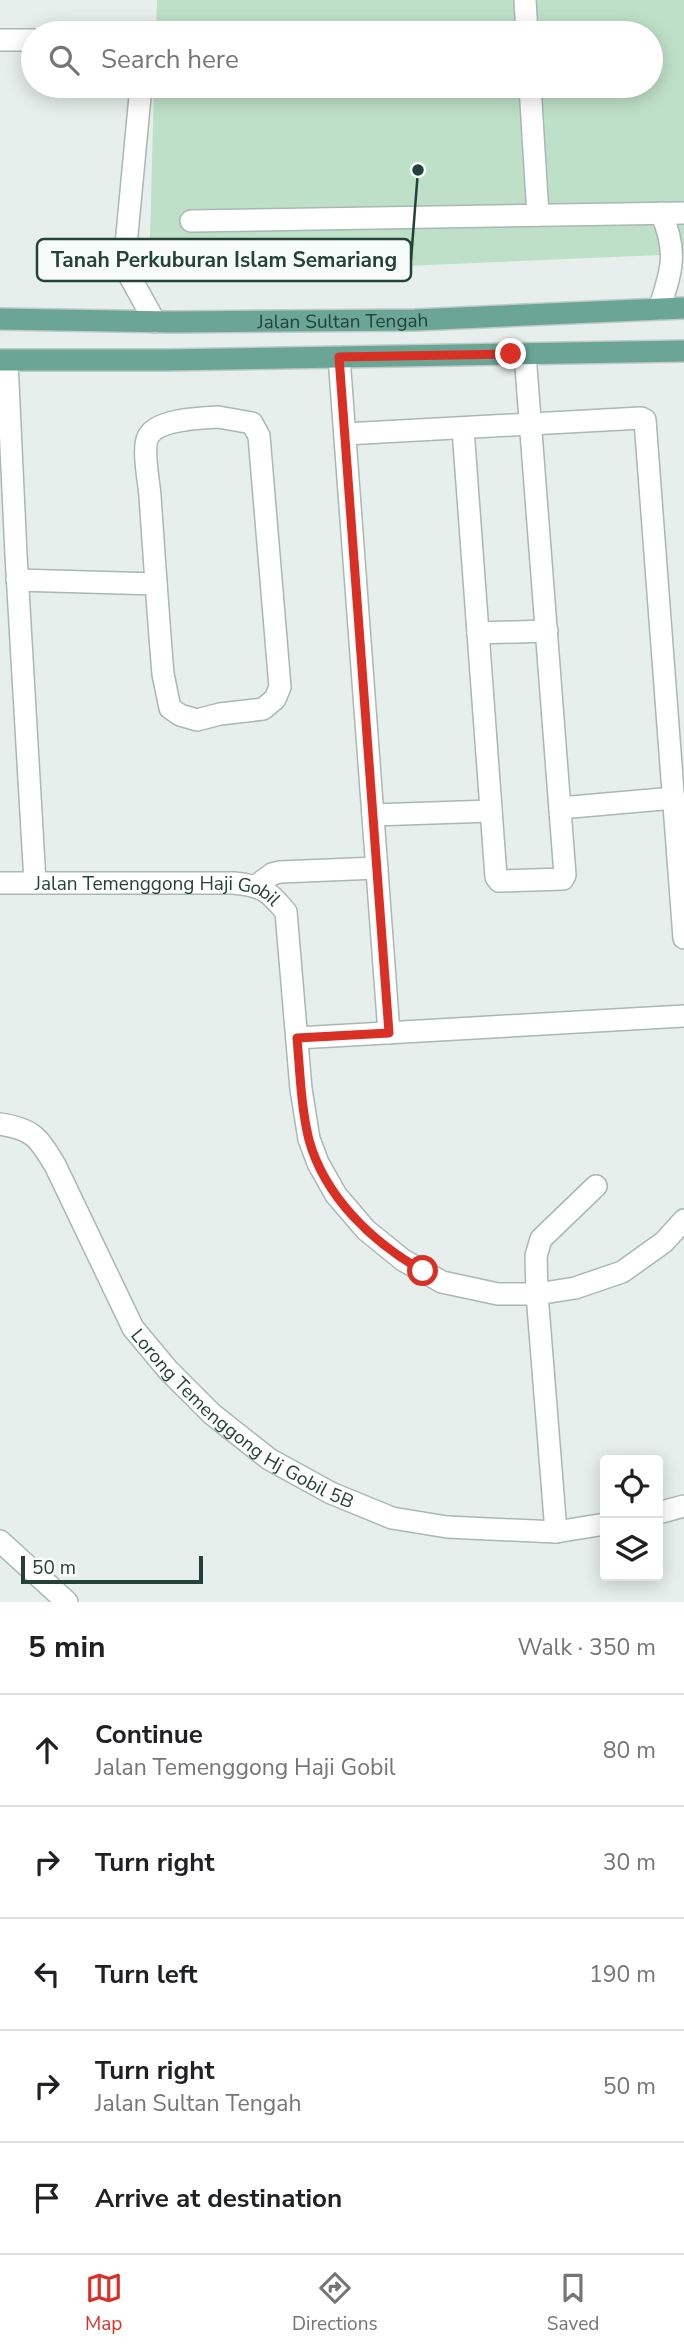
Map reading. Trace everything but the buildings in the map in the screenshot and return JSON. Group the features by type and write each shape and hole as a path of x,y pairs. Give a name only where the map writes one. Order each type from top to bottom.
{"main road":[{"name":"Jalan Sultan Tengah","path":"0,319 155,322 415,320 684,308"},
{"name":"Jalan Sultan Tengah","path":"4,361 684,351"}],"street":[{"path":"524,0 526,21"},
{"path":"0,40 21,40"},
{"path":"140,98 124,266 155,322"},
{"path":"531,98 538,215"},
{"path":"659,309 669,279 672,259 671,234 662,212"},
{"path":"191,221 662,212 684,214"},
{"path":"463,429 497,880 563,879 565,875 525,354"},
{"path":"339,357 389,1033"},
{"path":"4,361 8,555 18,580 35,882"},
{"path":"218,417 252,423 259,436 275,623 280,687 275,699 263,709 220,714 198,720 180,715 170,708 163,674 156,584 148,438 158,426 195,418 218,417"},
{"path":"345,433 641,418 647,424 682,875 684,938"},
{"path":"18,580 156,584"},
{"path":"478,633 547,631"},
{"path":"560,808 674,799"},
{"path":"373,815 491,811"},
{"path":"256,886 272,874 280,872 377,868"},
{"name":"Jalan Temenggong Haji Gobil","path":"0,883 234,883 256,886 271,894 286,912 304,1112 309,1139 318,1163 335,1195 366,1230 403,1260 443,1282 498,1294 537,1294 575,1288 622,1272 664,1242 684,1220"},
{"path":"297,1038 684,1016"},
{"name":"Lorong Temenggong Hj Gobil 5B","path":"0,1124 19,1127 39,1139 55,1165 133,1328 168,1370 212,1414 269,1459 331,1493 392,1518 447,1527 556,1532 600,1525"},
{"path":"556,1532 536,1256 541,1239 596,1186"},
{"path":"663,1512 684,1506"},
{"path":"0,1541 66,1602"}],"green space":[{"path":"157,0 684,0 684,254 149,277 154,98 663,98 663,21 156,21"}],"place":[{"name":"Tanah Perkuburan Islam Semariang","path":"418,170"}],"route":[{"path":"423,1271 403,1260 366,1230 335,1195 309,1139 301,1089 297,1038 389,1033 339,357 511,354"}]}
